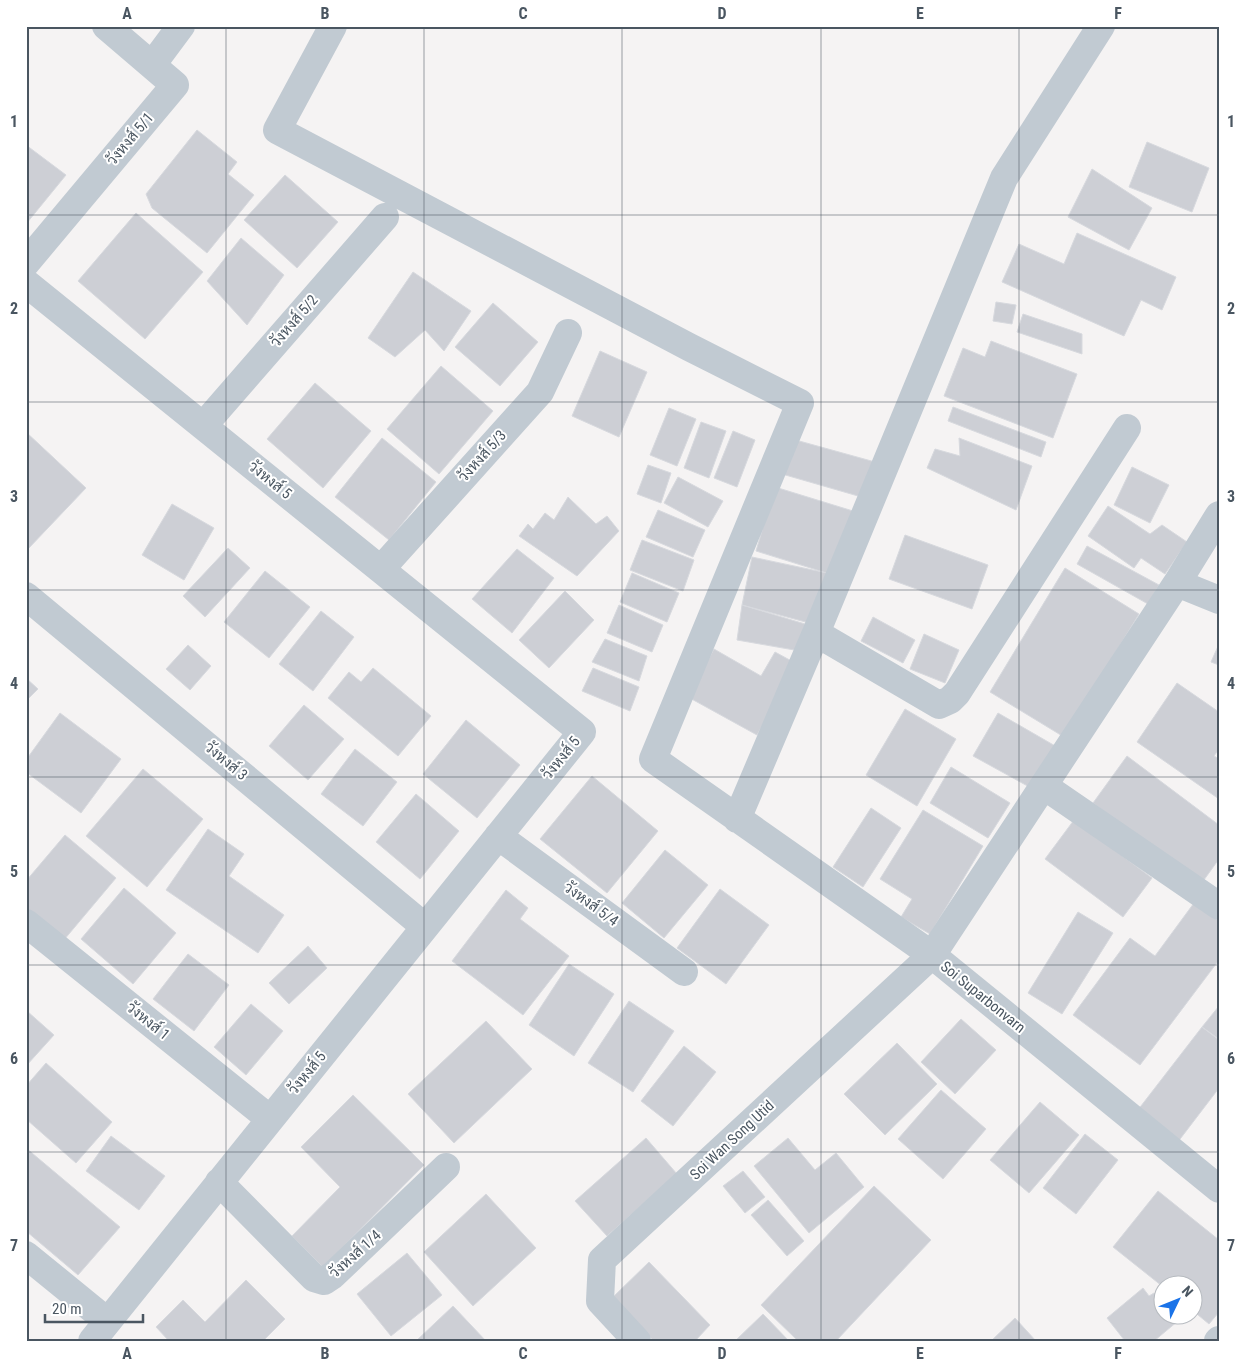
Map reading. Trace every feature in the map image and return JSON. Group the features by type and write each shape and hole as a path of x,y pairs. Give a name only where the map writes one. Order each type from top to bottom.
{"street":[{"name":"วังหงส์ 5/1","path":"26,263 175,85 106,26"},
{"path":"152,65 181,26"},
{"name":"Soi Suparbonvarn","path":"333,26 276,130 689,347 800,403 653,759 932,955 1219,1189"},
{"path":"737,819 1004,178 1101,26"},
{"name":"วังหงส์ 5/2","path":"203,426 385,217"},
{"name":"วังหงส์ 5","path":"26,283 582,732 99,1331"},
{"name":"วังหงส์ 5/3","path":"381,569 540,392 568,333"},
{"path":"816,633 939,705 950,700 957,693 1127,428"},
{"name":"Soi Wan Song Utid","path":"637,1341 600,1301 602,1260 932,955 1177,583 1219,515"},
{"path":"1177,583 1219,600"},
{"name":"วังหงส์ 3","path":"26,596 426,927"},
{"path":"1044,786 1219,906"},
{"name":"วังหงส์ 5/4","path":"498,836 684,972"},
{"name":"วังหงส์ 1","path":"26,923 270,1119"},
{"name":"วังหงส์ 1/4","path":"219,1182 314,1278 324,1281 333,1275 446,1167"},
{"path":"26,1255 99,1331"}],"building":[{"path":"197,130 237,162 228,174 254,195 207,253 152,208 146,194"},
{"path":"1147,142 1209,168 1192,212 1129,187"},
{"path":"26,145 66,175 26,224"},
{"path":"1092,169 1152,208 1129,250 1068,217"},
{"path":"285,175 338,222 297,268 244,220"},
{"path":"136,213 203,272 145,339 78,281"},
{"path":"1077,233 1176,277 1162,310 1141,300 1124,336 1002,282 1019,244 1064,264"},
{"path":"241,238 284,275 247,325 207,281"},
{"path":"413,272 471,311 444,351 425,330 395,357 368,338"},
{"path":"996,302 1016,305 1012,324 993,321"},
{"path":"493,303 538,342 500,386 455,347"},
{"path":"1023,314 1082,334 1082,354 1017,332"},
{"path":"991,341 1077,374 1053,438 944,396 963,348 985,357"},
{"path":"600,351 647,372 619,437 572,416"},
{"path":"441,366 493,411 439,474 387,429"},
{"path":"315,383 371,431 323,488 267,439"},
{"path":"953,407 1046,442 1041,457 948,421"},
{"path":"669,408 696,419 677,466 650,455"},
{"path":"701,422 726,431 709,478 684,468"},
{"path":"733,431 755,440 737,487 714,478"},
{"path":"26,432 86,488 28,549 26,547"},
{"path":"382,438 436,482 389,540 335,497"},
{"path":"959,438 1032,466 1016,510 927,468 935,449 960,456"},
{"path":"792,439 875,462 865,498 782,474"},
{"path":"648,465 671,473 661,503 637,494"},
{"path":"1132,467 1169,485 1150,523 1114,505"},
{"path":"678,477 723,501 708,527 664,503"},
{"path":"775,487 853,511 833,575 756,551"},
{"path":"568,497 596,524 607,516 619,531 577,576 519,536 528,524 533,529 545,513 554,520"},
{"path":"172,504 214,528 184,580 142,555"},
{"path":"1108,506 1150,534 1162,525 1187,542 1165,574 1141,558 1134,568 1088,536"},
{"path":"658,510 705,530 693,557 646,537"},
{"path":"905,535 988,565 972,609 889,579"},
{"path":"642,540 694,560 683,591 630,570"},
{"path":"1087,546 1159,585 1148,604 1077,564"},
{"path":"228,548 250,568 205,617 183,596"},
{"path":"517,549 554,578 512,633 472,599"},
{"path":"752,557 827,573 813,624 742,605"},
{"path":"1065,568 1139,614 1064,737 990,692"},
{"path":"265,571 310,607 269,658 224,622"},
{"path":"632,573 679,593 667,622 620,602"},
{"path":"565,591 594,620 549,668 519,640"},
{"path":"619,605 663,625 652,652 607,633"},
{"path":"742,605 805,624 800,651 737,640"},
{"path":"321,611 354,637 313,691 279,664"},
{"path":"873,617 915,640 903,663 861,641"},
{"path":"924,634 959,650 945,683 910,669"},
{"path":"605,639 647,656 639,681 592,662"},
{"path":"1219,644 1219,665 1211,662"},
{"path":"188,645 211,666 190,690 166,669"},
{"path":"714,649 761,676 775,652 797,664 757,735 688,697"},
{"path":"373,668 431,716 398,756 328,698 349,672 361,682"},
{"path":"593,668 639,687 630,711 582,691"},
{"path":"26,678 38,689 26,701"},
{"path":"1177,683 1219,712 1219,749 1214,756 1219,759 1219,799 1137,742"},
{"path":"304,705 344,739 308,780 269,746"},
{"path":"905,709 956,739 917,806 866,775"},
{"path":"60,713 121,759 81,813 26,772 26,760"},
{"path":"998,713 1057,747 1033,789 973,756"},
{"path":"466,720 520,765 477,818 423,774"},
{"path":"355,749 397,782 363,826 321,794"},
{"path":"1127,756 1219,825 1219,859 1201,884 1093,803"},
{"path":"951,767 1010,803 988,838 930,803"},
{"path":"143,769 203,819 147,887 86,836"},
{"path":"592,776 658,831 607,893 540,839"},
{"path":"416,794 459,831 420,879 376,842"},
{"path":"871,808 901,828 863,887 833,867"},
{"path":"923,810 983,846 930,934 901,917 912,899 880,879"},
{"path":"1074,820 1152,878 1123,917 1045,859"},
{"path":"208,829 244,854 229,876 284,915 258,953 166,890"},
{"path":"65,835 116,878 58,947 26,920 26,881"},
{"path":"665,850 708,885 664,938 622,903"},
{"path":"124,888 176,933 133,984 81,939"},
{"path":"720,889 769,925 726,984 677,948"},
{"path":"506,890 528,908 520,919 569,956 523,1015 452,961"},
{"path":"1194,903 1219,921 1219,960 1140,1065 1073,1015 1130,938 1155,956"},
{"path":"1078,912 1113,933 1062,1014 1028,993"},
{"path":"308,946 327,968 289,1004 269,983"},
{"path":"188,954 229,985 194,1031 153,999"},
{"path":"569,964 614,994 574,1056 529,1025"},
{"path":"629,1001 674,1031 633,1092 588,1063"},
{"path":"251,1004 283,1031 246,1075 214,1047"},
{"path":"1219,1006 1219,1039 1202,1027"},
{"path":"27,1011 54,1035 26,1066 26,1013"},
{"path":"961,1019 996,1050 955,1094 921,1062"},
{"path":"486,1021 532,1069 454,1143 408,1094"},
{"path":"1202,1027 1219,1040 1219,1088 1174,1147 1134,1115"},
{"path":"897,1043 937,1084 885,1135 844,1094"},
{"path":"684,1046 716,1072 673,1126 641,1101"},
{"path":"46,1063 112,1122 76,1163 26,1119 26,1086"},
{"path":"941,1090 986,1129 943,1179 898,1139"},
{"path":"353,1095 424,1165 323,1267 292,1236 340,1187 301,1147"},
{"path":"1040,1102 1079,1135 1029,1193 990,1160"},
{"path":"1085,1134 1118,1160 1076,1214 1043,1188"},
{"path":"111,1136 165,1176 139,1210 86,1171"},
{"path":"646,1138 677,1174 607,1236 575,1201"},
{"path":"788,1138 815,1170 836,1153 864,1187 809,1233 754,1166"},
{"path":"26,1148 120,1227 78,1275 26,1231"},
{"path":"743,1171 765,1197 745,1213 723,1186"},
{"path":"874,1186 931,1240 836,1341 798,1341 761,1305"},
{"path":"1158,1191 1219,1240 1219,1312 1209,1324 1202,1318 1202,1274 1152,1274 1152,1278 1113,1247"},
{"path":"486,1194 536,1248 473,1306 424,1252"},
{"path":"768,1200 804,1241 787,1256 751,1215"},
{"path":"407,1253 442,1295 391,1336 357,1294"},
{"path":"649,1262 710,1325 695,1341 654,1341 612,1298"},
{"path":"246,1280 285,1319 263,1341 169,1341 156,1327 183,1300 205,1322"},
{"path":"1143,1288 1149,1296 1152,1294 1152,1324 1174,1324 1154,1341 1125,1341 1107,1318"},
{"path":"453,1306 486,1341 416,1341"},
{"path":"763,1314 789,1341 735,1341"},
{"path":"1015,1318 1036,1341 991,1341"}]}
